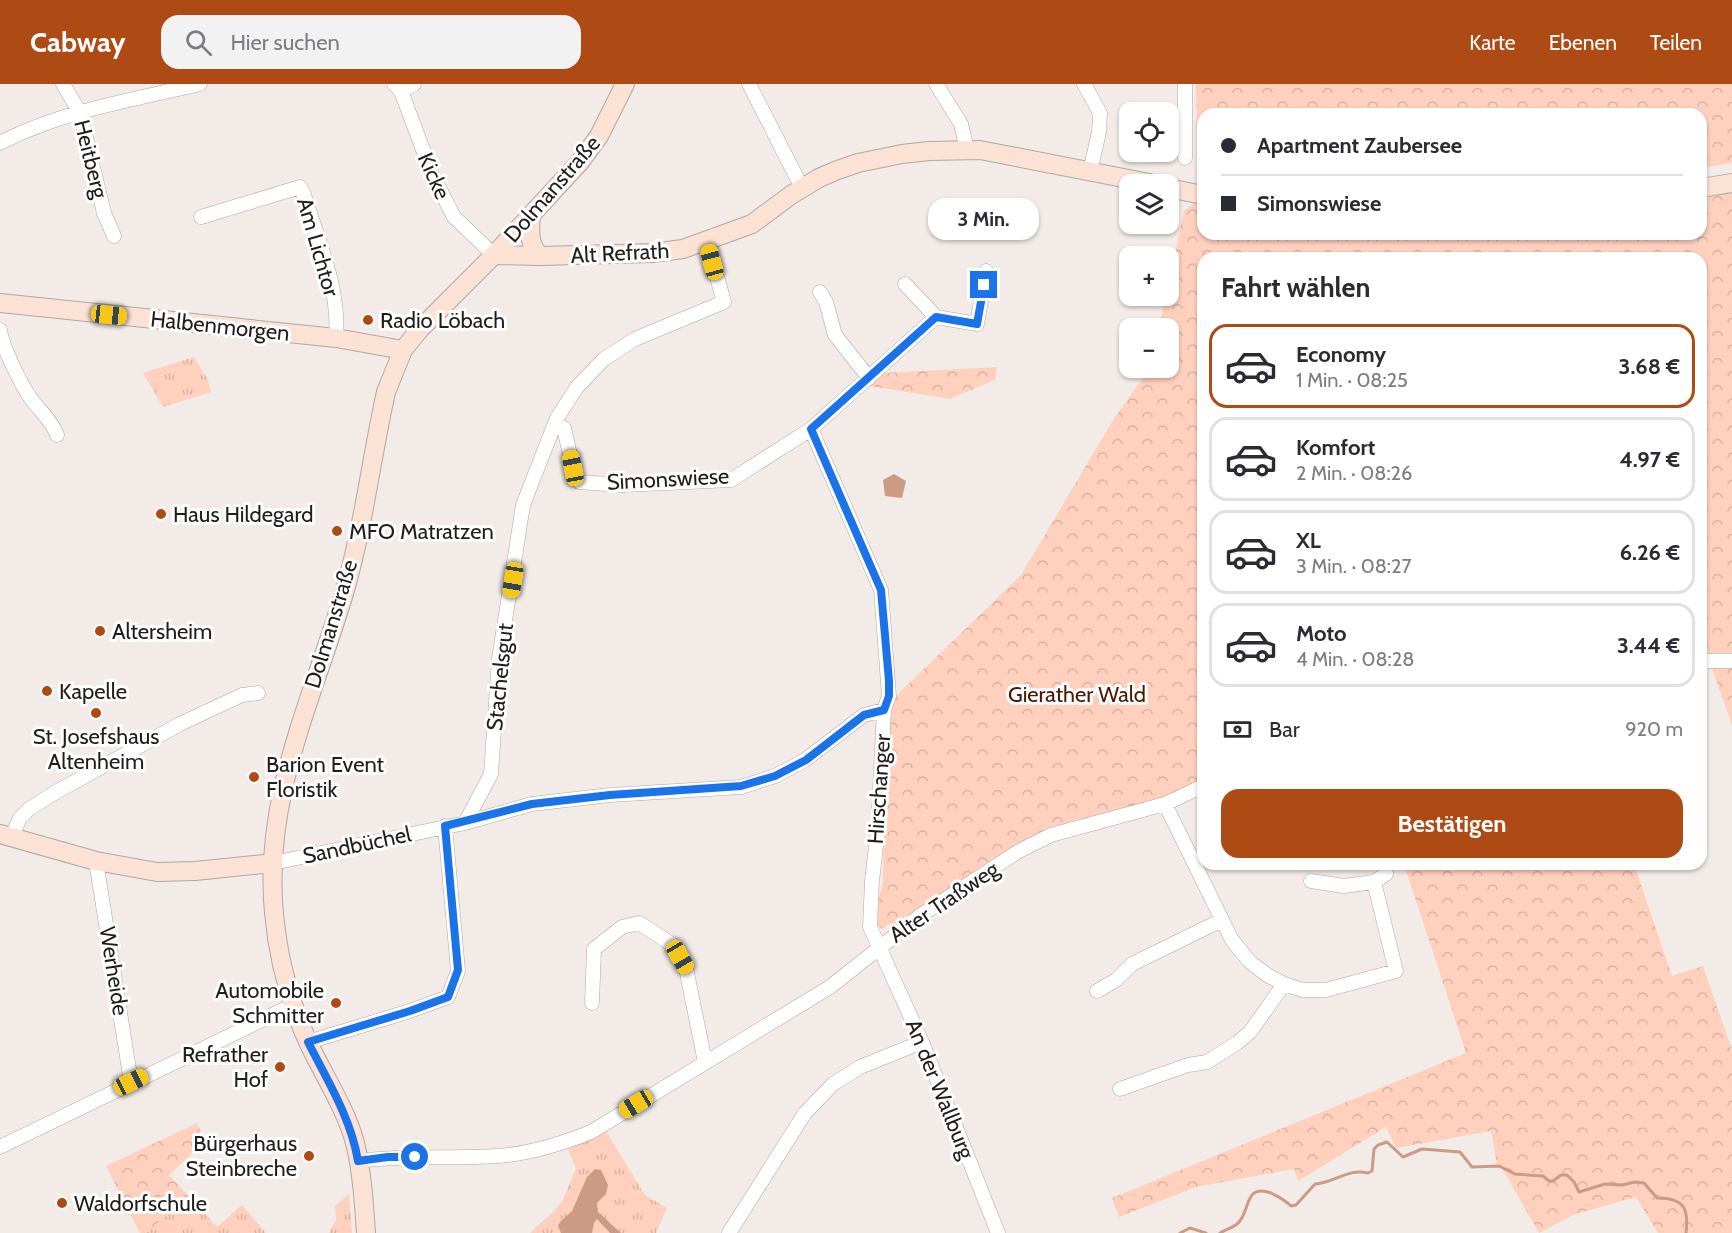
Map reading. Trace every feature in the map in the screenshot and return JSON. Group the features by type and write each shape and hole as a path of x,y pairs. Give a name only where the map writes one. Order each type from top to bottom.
{"street":[{"name":"Heitberg","path":"63,84 80,113 104,213 114,236"},
{"path":"0,143 24,130 80,113 200,84"},
{"path":"398,88 414,84"},
{"name":"Dolmanstraße","path":"366,1233 355,1142 293,1005 277,942 273,863 281,791 304,709 343,595 353,558 386,392 403,350 420,329 494,255 580,162 599,136 625,84"},
{"path":"749,84 802,188"},
{"path":"936,84 961,124 967,150"},
{"path":"1084,84 1100,113 1099,132 1090,172"},
{"path":"1185,84 1185,158"},
{"name":"Kicke","path":"398,88 433,176 454,217 494,255"},
{"name":"Alt Refrath","path":"494,255 652,253 683,249 752,224 819,178 858,163 902,154 967,150 1009,155 1119,177"},
{"path":"1707,187 1732,183"},
{"name":"Am Lichtor","path":"201,217 300,187 332,288 336,338"},
{"path":"1179,190 1197,194"},
{"path":"531,215 530,238 534,250 540,256"},
{"name":"Stachelsgut","path":"465,823 491,774 499,659 523,505 560,426 561,410 577,387 604,359 635,339 724,302 707,241"},
{"path":"905,284 936,317 977,324 986,271"},
{"path":"820,292 826,302 835,335 868,378"},
{"name":"Halbenmorgen","path":"0,303 336,338 403,350"},
{"name":"Simonswiese","path":"560,426 575,477 579,482 622,485 732,480 811,429 936,317"},
{"path":"0,330 8,353 29,396 53,424 57,435"},
{"name":"Hirschanger","path":"811,429 881,590 889,696 884,710 870,927 879,947"},
{"path":"1707,661 1732,661"},
{"path":"258,693 242,695 180,724 66,787 30,808 6,835 96,861 157,872 195,871 273,863"},
{"name":"Sandbüchel","path":"273,863 465,823 532,804 757,783 806,760 864,715 884,710"},
{"name":"Alter Traßweg","path":"358,1161 388,1157 498,1156 538,1150 591,1132 830,987 921,915 1019,851 1052,835 1165,804 1197,789"},
{"path":"1165,804 1197,869"},
{"path":"308,1042 448,997 458,970 445,826"},
{"name":"Werheide","path":"96,861 131,1082"},
{"path":"1197,870 1232,940 1250,962 1284,984 1303,990 1326,990 1396,971 1374,882"},
{"path":"1311,881 1344,886 1374,882 1386,874"},
{"path":"1097,991 1116,980 1132,964 1222,920"},
{"path":"592,1003 594,948 622,927 639,923 673,945 686,969 705,1062"},
{"name":"An der Wallburg","path":"879,947 889,964 922,1042 998,1233"},
{"path":"1120,1089 1188,1065 1207,1062 1229,1048 1250,1032 1284,984"},
{"path":"0,1147 293,1005"},
{"path":"729,1233 805,1113 833,1084 860,1067 922,1042"}],"green space":[{"path":"1196,84 1732,84 1732,163 1707,167 1707,108 1197,108 1197,132"},
{"name":"Gierather Wald","path":"1732,193 1732,653 1707,653 1707,252 1197,252 1197,784 1176,795 1047,828 989,861 895,925 888,924 883,929 878,925 876,913 883,878 889,712 896,696 1021,575 1115,417 1143,378 1179,378 1179,318 1161,318 1164,306 1179,306 1179,246 1177,246 1184,211 1194,203 1197,203 1197,240 1707,240 1707,197"},
{"path":"194,357 207,378 211,392 163,407 143,373"},
{"path":"997,367 995,380 950,399 870,386 868,381 883,373"},
{"path":"1711,666 1732,666 1732,725"},
{"path":"1406,870 1636,870 1672,976 1703,966 1732,1050 1732,1233 1658,1233 1636,1197 1573,1215 1539,1233 1502,1168 1497,1164 1491,1131 1396,1148 1386,1127 1298,1181 1294,1169 1196,1187 1119,1217 1112,1198 1466,1053"},
{"path":"197,1123 205,1141 169,1175 189,1197 146,1233 140,1233 106,1166"},
{"path":"606,1131 645,1195 667,1208 656,1233 530,1233 563,1200 576,1168 568,1149"},
{"path":"349,1194 352,1233 329,1233 336,1220 335,1206"},
{"path":"189,1197 217,1227 242,1205 266,1233 146,1233"}],"shaded area":[{"path":"894,474 906,481 902,498 885,496 883,480"},
{"path":"595,1169 601,1170 608,1185 606,1194 597,1203 598,1212 621,1233 610,1233 597,1219 592,1233 561,1233 558,1226 560,1222 572,1211 587,1177"}],"waterway":[{"path":"1220,1233 1241,1219 1256,1192 1271,1193 1291,1206 1296,1205 1315,1184 1354,1172 1372,1171 1374,1149 1387,1142 1403,1157 1422,1149 1460,1152 1472,1167 1499,1166 1515,1174 1543,1176 1549,1181 1561,1175 1567,1175 1579,1192 1605,1184 1644,1183 1657,1198 1673,1200 1683,1206 1687,1217 1686,1233"},
{"path":"1180,1233 1190,1228 1206,1233"}],"place":[{"name":"Radio Löbach","path":"368,320"},
{"name":"Haus Hildegard","path":"161,514"},
{"name":"MFO Matratzen","path":"337,531"},
{"name":"Altersheim","path":"100,631"},
{"name":"Kapelle","path":"47,691"},
{"name":"St. Josefshaus Altenheim","path":"96,713"},
{"name":"Barion Event Floristik","path":"254,777"},
{"name":"Automobile Schmitter","path":"336,1003"},
{"name":"Refrather Hof","path":"280,1067"},
{"name":"Bürgerhaus Steinbreche","path":"309,1156"},
{"name":"Waldorfschule","path":"62,1203"}],"route":[{"path":"415,1157 388,1157 358,1161 355,1142 348,1124 308,1042 448,997 458,970 445,826 465,823 532,804 757,783 806,760 864,715 884,710 889,696 889,681 881,590 811,429 936,317 977,324 984,285"}]}
